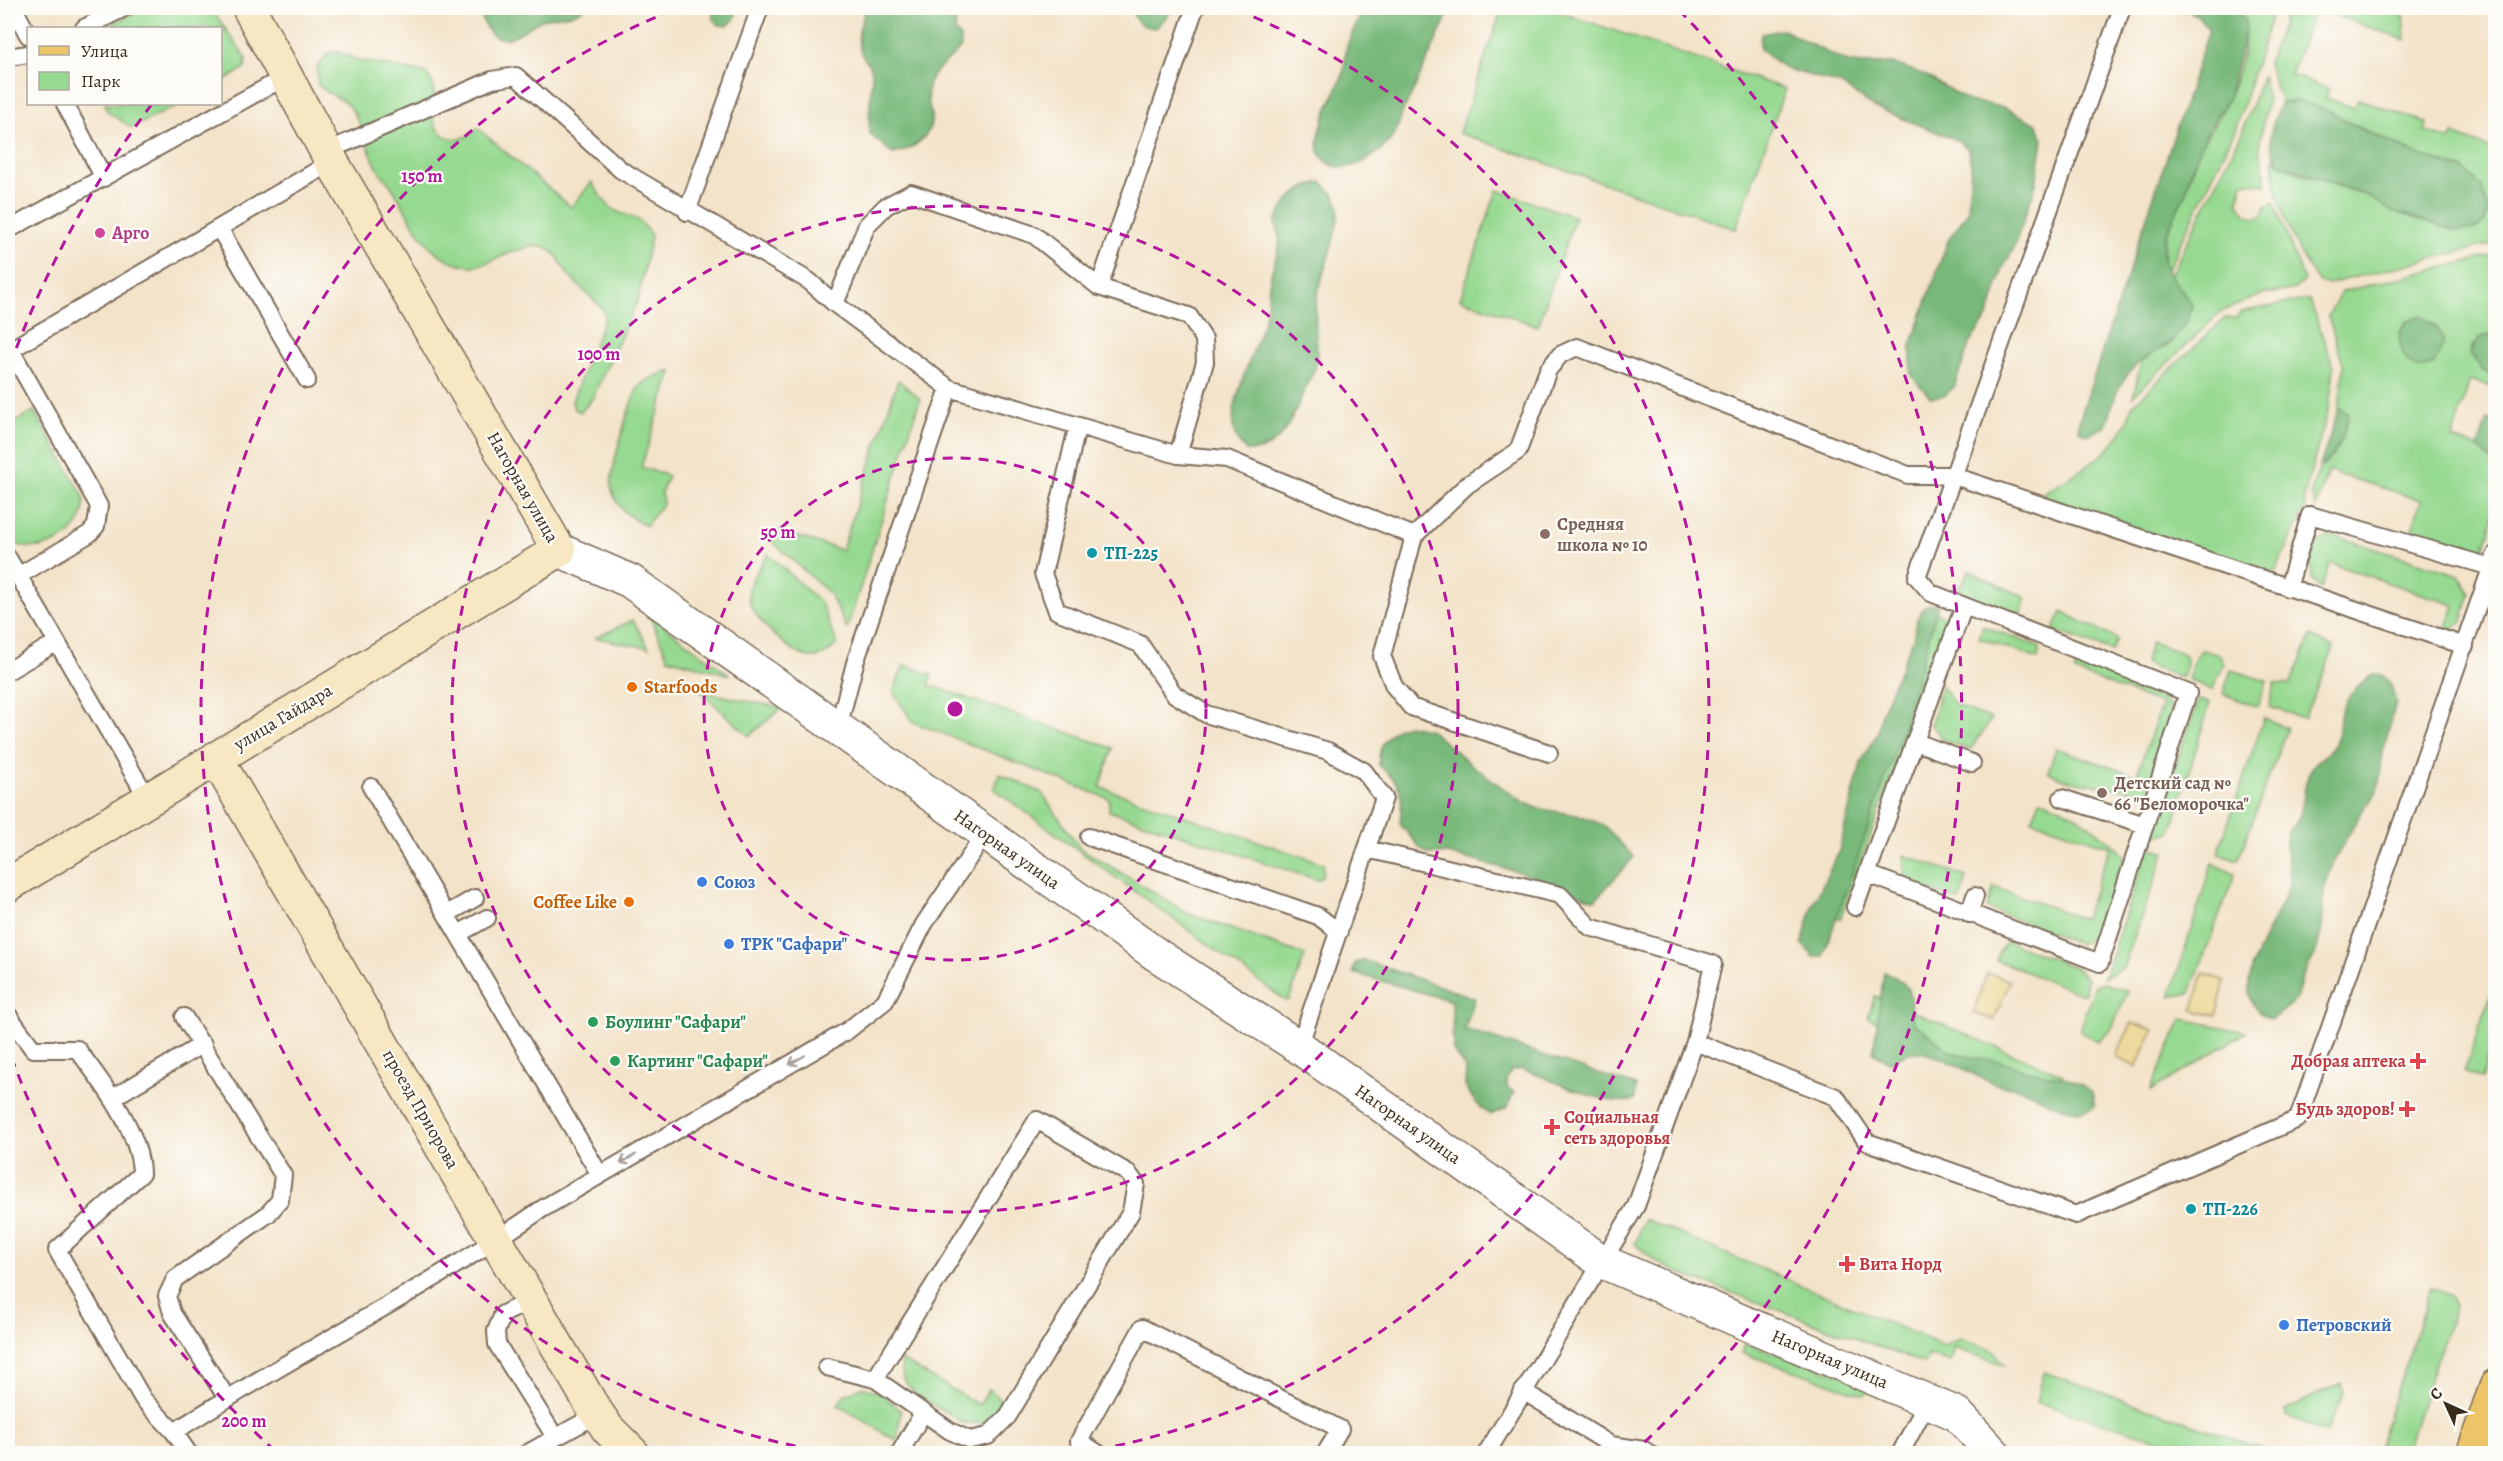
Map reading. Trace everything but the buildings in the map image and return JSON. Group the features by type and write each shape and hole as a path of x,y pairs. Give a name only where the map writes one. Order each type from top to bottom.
{"main road":[{"path":"2473,1454 2496,1386"}],"street":[{"name":"Нагорная улица","path":"249,8 330,157 559,550 630,581 1157,955 1299,1047 1601,1261 1957,1414 1994,1454"},
{"name":"улица Гайдара","path":"8,885 559,550"},
{"name":"проезд Приорова","path":"216,758 598,1414 608,1429 633,1454"}],"lane":[{"path":"14,8 27,33"},
{"path":"86,27 124,8"},
{"path":"687,212 760,8"},
{"path":"1099,287 1195,8"},
{"path":"1868,874 2100,963 2188,693 1931,593 1917,578 1951,475 2122,8"},
{"path":"8,57 27,54"},
{"path":"8,230 287,76"},
{"path":"18,576 89,534 100,516 99,506 9,347 219,228 330,157 492,80 516,76 621,171 687,212 809,281 835,304 949,388 1077,428 1178,455 1227,459 1414,536"},
{"path":"66,105 104,178"},
{"path":"835,304 867,225 886,206 911,193 1034,235 1099,287 1189,316 1204,339 1205,362 1178,455"},
{"path":"219,228 308,380"},
{"path":"1549,753 1411,707 1394,686 1382,656 1414,536 1467,485 1518,451 1548,370 1560,355 1577,347 1908,475 1951,475 2465,646"},
{"path":"838,728 855,663 949,388"},
{"path":"1077,428 1043,574 1057,610 1140,644 1174,694 1206,714 1328,751 1364,771 1384,798 1299,1047"},
{"path":"1695,1042 1836,1097 1867,1142 2076,1215 2298,1119 2465,646 2493,560 2310,515 2288,588"},
{"path":"8,558 148,799"},
{"path":"1856,907 1964,606"},
{"path":"8,671 57,642"},
{"path":"2060,661 2066,645"},
{"path":"1916,742 1972,763"},
{"path":"371,787 600,1175"},
{"path":"2062,798 2145,825"},
{"path":"174,1432 227,1398 497,1240 542,1209 847,1031 885,1001 924,924 986,834"},
{"path":"1089,837 1318,916 1339,932"},
{"path":"1367,849 1560,895 1590,927 1713,964 1695,1042 1636,1206 1486,1454"},
{"path":"1969,914 1975,896"},
{"path":"447,915 476,898"},
{"path":"458,934 487,918"},
{"path":"8,1015 33,1049 77,1049 114,1098 141,1160 141,1174 57,1250 143,1400 174,1432 189,1454"},
{"path":"184,1017 283,1175 280,1200 268,1214 174,1279 167,1296 172,1313 227,1398"},
{"path":"114,1098 203,1044"},
{"path":"827,1367 874,1379 923,1413 970,1440 988,1436 1008,1416 1131,1212 1136,1184 1128,1173 1037,1120 874,1379"},
{"path":"532,1300 503,1314 496,1331 497,1344 555,1437"},
{"path":"1099,1454 1079,1441 1142,1328 1340,1429 1324,1454"},
{"path":"1523,1390 1611,1445 1644,1450 1650,1454"},
{"path":"1900,1454 1928,1401"},
{"path":"899,1454 923,1413"},
{"path":"526,1454 598,1414"}],"green space":[{"path":"143,8 211,8 246,58 245,68 222,82 222,27 106,27"},
{"path":"479,8 584,8 570,15 544,19 515,36 501,39 487,29"},
{"path":"712,8 738,8 734,20 727,26 719,25 713,19"},
{"path":"866,8 956,8 955,31 960,37 961,47 930,80 928,86 931,114 929,129 914,146 893,154 870,134 872,73 859,47 859,30"},
{"path":"1133,8 1174,8 1156,28 1140,23 1134,17"},
{"path":"1363,8 1451,8 1404,108 1394,135 1380,151 1370,158 1349,167 1339,167 1329,163 1321,155 1318,147 1319,138 1325,116 1343,73 1347,46"},
{"path":"1502,8 1548,8 1785,89 1736,229 1459,133"},
{"path":"2182,8 2235,8 2244,17 2246,29 2228,99 2208,130 2192,168 2186,192 2164,239 2162,249 2167,271 2192,305 2182,330 2166,345 2136,365 2127,375 2116,393 2106,426 2088,435 2079,431 2079,421 2209,30 2197,15"},
{"path":"2235,8 2274,8 2235,130 2167,271 2164,250 2168,231 2187,189 2199,150 2225,106 2240,65 2244,28"},
{"path":"2288,8 2315,8 2291,75 2329,89 2326,98 2354,108 2358,99 2427,123 2425,131 2450,140 2453,134 2495,150 2495,174 2492,179 2495,199 2495,243 2328,284 2319,283 2302,255 2287,223 2277,189 2274,157 2281,164 2303,174 2368,196 2401,214 2458,231 2478,228 2485,221 2488,210 2481,186 2464,170 2415,153 2309,104 2298,101 2281,103 2268,64"},
{"path":"2315,8 2385,8 2403,14 2405,40"},
{"path":"1783,30 1844,61 1860,64 1894,64 1925,75 1968,101 2003,107 2037,124 2043,139 2036,184 2013,250 2003,268 1988,317 1970,342 1954,387 1944,396 1930,397 1911,375 1911,346 1948,240 1968,212 1971,165 1968,149 1957,140 1874,107 1840,84 1784,68 1760,49 1761,34"},
{"path":"338,52 357,60 425,73 434,86 435,125 445,136 458,139 471,134 477,128 571,207 592,182 609,206 619,213 637,219 646,228 651,236 638,299 592,399 581,412 574,409 572,401 605,316 603,309 569,276 556,255 544,246 523,249 477,266 455,262 431,248 422,238 379,170 351,108 318,85 317,67 328,53"},
{"path":"2262,76 2268,99 2259,146 2267,186 2251,182 2243,183 2238,202 2246,214 2257,218 2263,215 2266,206 2274,202 2304,280 2295,289 2261,295 2221,312 2133,396 2142,360 2172,342 2192,305 2170,276 2242,133"},
{"path":"2298,101 2332,112 2354,126 2415,153 2464,170 2481,186 2488,210 2485,221 2478,228 2458,231 2389,210 2368,196 2281,164 2272,149 2272,127 2281,103"},
{"path":"105,105 178,105 132,128 108,112"},
{"path":"1322,182 1336,198 1339,211 1335,235 1317,297 1316,364 1292,419 1278,438 1259,450 1247,451 1236,438 1233,421 1238,393 1266,315 1270,281 1279,249 1275,222 1293,196 1313,184"},
{"path":"1497,190 1575,217 1538,326 1460,299"},
{"path":"2495,255 2495,332 2473,344 2470,353 2483,371 2495,373 2495,388 2470,380 2452,439 2478,447 2495,465 2495,512 2481,559 2410,536 2421,500 2328,471 2316,508 2311,493 2321,463 2323,465 2336,449 2349,414 2339,408 2344,366 2328,316 2341,292","holes":["2421,316 2438,329 2444,338 2434,364 2425,368 2412,365 2400,344 2400,333 2406,322"]},
{"path":"2309,299 2334,367 2329,407 2304,496 2305,508 2276,571 2270,572 2043,499 2043,493 2085,467 2109,448 2127,422 2132,406 2225,318 2236,318 2241,312"},
{"path":"2421,316 2438,329 2444,343 2434,364 2420,369 2411,364 2404,355 2399,335 2406,322"},
{"path":"2496,332 2495,373 2483,371 2470,353 2479,338"},
{"path":"672,371 641,467 668,476 661,493 663,503 646,526 630,516 618,503 612,490 613,470 625,421 639,387 658,375"},
{"path":"898,380 920,399 847,629 829,593 773,542 776,530 842,550"},
{"path":"2339,408 2349,414 2337,449 2323,465 2321,463"},
{"path":"34,411 83,495 84,509 79,522 71,532 60,540 33,547 20,545 8,539 8,426"},
{"path":"2487,419 2495,422 2495,465 2478,447"},
{"path":"2332,535 2459,575 2470,594 2462,621 2448,633 2446,631 2454,605 2330,563 2321,589 2312,579 2310,553 2318,542"},
{"path":"768,554 821,603 837,644 826,653 813,657 805,656 786,645 766,627 752,608 748,595 749,589 754,576"},
{"path":"1969,571 2026,598 2020,617 1956,593"},
{"path":"1930,604 1938,605 1904,726 1823,956 1814,957 1802,944 1812,907 1839,851 1861,763 1878,732 1882,711 1913,639 1917,619 1924,607"},
{"path":"1925,607 1949,619 1840,919 1825,915"},
{"path":"2062,612 2117,639 2112,651 2053,630"},
{"path":"649,615 730,675 668,658"},
{"path":"633,620 649,648 595,638"},
{"path":"1983,626 2040,647 2038,659 1979,638"},
{"path":"2311,636 2334,648 2304,718 2269,707 2275,683 2290,685"},
{"path":"2151,642 2180,652 2186,657 2187,665 2181,677 2144,663"},
{"path":"2202,650 2220,655 2224,665 2212,690 2188,679 2196,656"},
{"path":"2075,661 2154,687 2170,706 2172,727 2147,793 2066,780 2048,772 2056,748 2136,776 2162,704 2075,672"},
{"path":"904,665 932,675 929,685 1113,748 1100,787 1324,864 1322,877 1317,880 1109,811 1109,799 913,722 893,692"},
{"path":"2231,670 2267,681 2258,707 2223,694"},
{"path":"2373,675 2383,676 2390,683 2396,702 2383,752 2378,790 2360,815 2334,861 2324,890 2322,928 2316,953 2302,977 2296,1000 2272,1019 2256,1009 2249,995 2250,977 2256,957 2289,884 2287,834 2298,819 2313,766 2330,751 2337,740 2344,704 2357,687"},
{"path":"1941,685 1955,705 1992,719 1970,750 1944,740 1931,725"},
{"path":"700,691 782,708 749,736"},
{"path":"2198,700 2210,703 2171,832 2151,837"},
{"path":"2264,718 2287,728 2238,860 2218,853"},
{"path":"1409,725 1430,730 1472,765 1517,798 1536,808 1581,816 1603,825 1634,857 1595,900 1519,872 1447,854 1429,854 1421,849 1400,824 1402,805 1400,791 1393,779 1379,766 1380,752 1386,739 1396,730"},
{"path":"1000,774 1041,792 1080,848 1189,914 1305,955 1289,1000 1286,1001 994,789"},
{"path":"2040,800 2062,808 2086,823 2125,857 2096,937 2080,944 1987,908 1994,887 2084,919 2110,847 2032,820"},
{"path":"2148,846 2165,852 2123,968 2104,978"},
{"path":"1903,855 1967,877 1960,901 1905,881"},
{"path":"2212,863 2235,874 2190,993 2170,997"},
{"path":"2006,941 2076,968 2087,979 2085,995 1996,960"},
{"path":"1363,960 1475,998 1465,1029 1636,1086 1635,1100 1623,1102 1594,1097 1521,1069 1511,1071 1506,1080 1508,1088 1514,1092 1507,1108 1490,1115 1475,1102 1465,1086 1466,1069 1453,1051 1452,1001 1353,973 1355,963"},
{"path":"1884,972 1896,978 1908,989 1915,1025 1942,1046 1965,1056 1993,1060 2078,1083 2092,1092 2095,1106 2086,1110 2068,1110 2033,1094 1993,1083 1924,1053 1908,1053 1889,1062 1873,1053"},
{"path":"2495,980 2495,1037 2481,1079 2464,1072"},
{"path":"2103,983 2128,991 2111,1030 2098,1042 2080,1031 2095,985"},
{"path":"1875,996 2063,1075 2056,1093 1868,1018"},
{"path":"2182,1019 2247,1032 2150,1091"},
{"path":"1644,1219 1944,1346 1961,1338 1994,1351 2004,1365 1954,1348 1950,1362 1929,1355 1925,1364 1676,1272 1655,1261 1635,1244"},
{"path":"2431,1288 2450,1295 2455,1307 2405,1453 2376,1453"},
{"path":"1745,1344 1874,1385 1864,1395 1742,1353"},
{"path":"901,1360 979,1405 989,1389 1006,1405 983,1423 964,1423 916,1395 903,1379"},
{"path":"2044,1372 2274,1453 2200,1453 2036,1402"},
{"path":"2341,1383 2344,1392 2327,1432 2286,1416 2285,1410"},
{"path":"862,1387 881,1393 901,1411 897,1441 838,1405 844,1395"}],"sand":[{"path":"1987,973 2010,981 1994,1020 1973,1013"},
{"path":"2203,973 2225,981 2216,1016 2193,1010"},
{"path":"2132,1023 2154,1030 2136,1067 2115,1057"}],"place":[{"name":"Арго","path":"100,233"},
{"name":"Средняя школа № 10","path":"1545,534"},
{"name":"ТП-225","path":"1092,553"},
{"name":"Starfoods","path":"632,687"},
{"name":"Детский сад № 66 \"Беломорочка\"","path":"2102,793"},
{"name":"Союз","path":"702,882"},
{"name":"Coffee Like","path":"629,902"},
{"name":"ТРК \"Сафари\"","path":"729,944"},
{"name":"Боулинг \"Сафари\"","path":"593,1022"},
{"name":"Картинг \"Сафари\"","path":"615,1061"},
{"name":"Добрая аптека","path":"2418,1061"},
{"name":"Будь здоров!","path":"2407,1109"},
{"name":"Социальная сеть здоровья","path":"1552,1127"},
{"name":"ТП-226","path":"2191,1209"},
{"name":"Вита Норд","path":"1847,1264"},
{"name":"Петровский","path":"2284,1325"}]}
